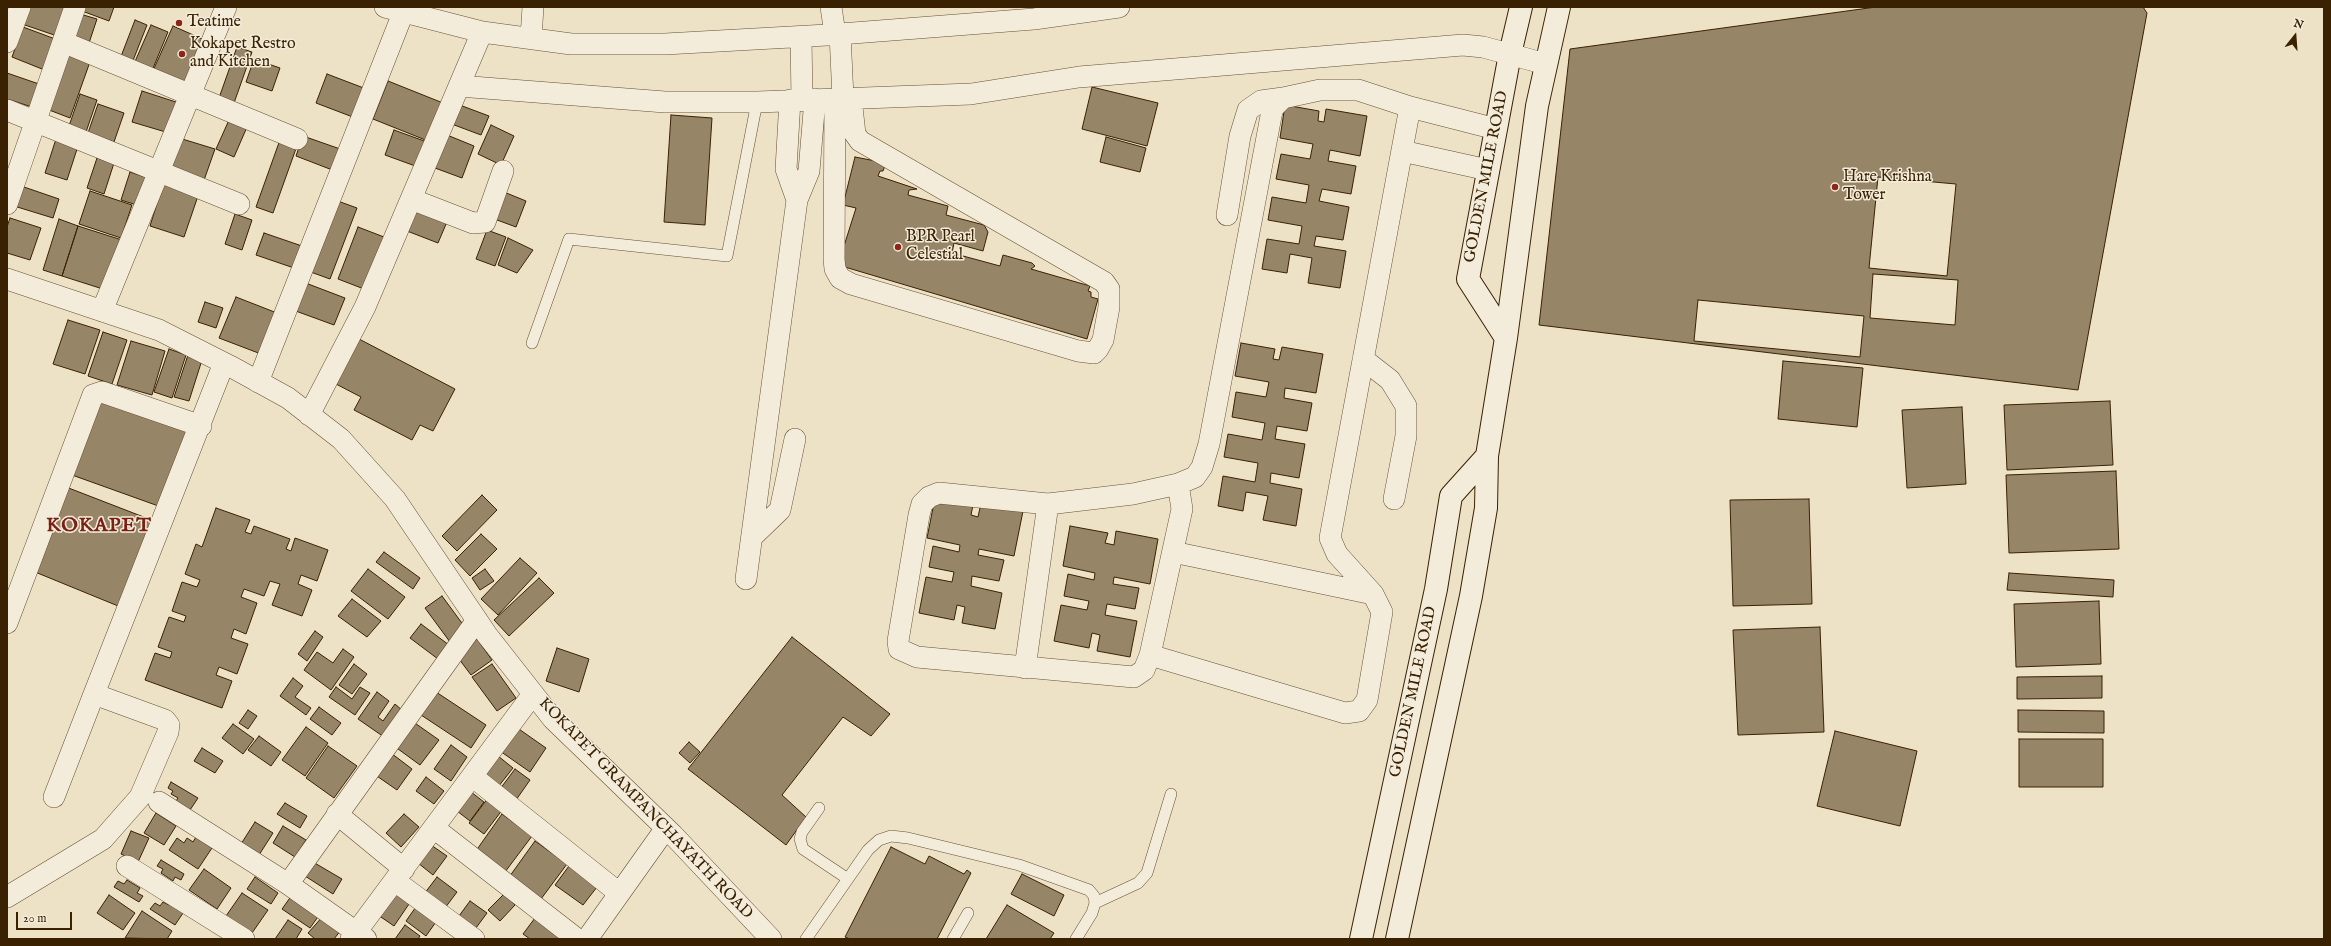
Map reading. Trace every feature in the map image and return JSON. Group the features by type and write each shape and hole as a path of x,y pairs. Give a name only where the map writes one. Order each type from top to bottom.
{"street":[{"path":"7,42 20,7"},
{"path":"7,202 75,7"},
{"path":"102,311 226,7"},
{"path":"519,7 524,37"},
{"path":"524,37 533,7"},
{"path":"831,7 842,34"},
{"path":"746,579 798,200 786,170 823,99 842,34 845,7"},
{"path":"258,382 394,10 482,32 571,44 664,44 842,34 1030,13 1119,7"},
{"name":"GOLDEN MILE ROAD","path":"1506,338 1468,279 1510,54 1521,7"},
{"path":"1397,939 1471,596 1486,508 1487,456 1506,338 1537,106 1559,7"},
{"path":"309,415 365,307 482,32"},
{"path":"800,37 823,99 835,140 834,259 835,269 840,278 855,286 1086,353 1094,353 1098,349 1103,340 1110,307 1109,289 1104,282 857,138 823,99"},
{"path":"63,42 296,139"},
{"path":"459,86 666,102 757,102 971,94 1079,77 1463,46 1483,47 1546,64"},
{"path":"1227,215 1240,136 1248,110 1261,101 1320,90 1358,90 1410,107 1496,129"},
{"path":"1178,484 1182,509 1150,655 1144,670 1134,676 1025,668 917,657 899,649 898,641 919,515 922,504 929,497 939,494 1048,504 1133,494 1178,484 1195,477 1202,467 1209,444 1270,116 1273,108 1283,98"},
{"path":"1150,655 1345,713 1354,713 1363,708 1367,700 1382,612 1373,594 1337,554 1330,538 1410,107"},
{"path":"7,110 36,120 239,204"},
{"path":"835,140 857,138"},
{"path":"1402,151 1488,170"},
{"path":"411,199 473,223 485,222 503,172"},
{"name":"KOKAPET GRAMPANCHAYATH ROAD","path":"7,279 158,330 288,398 341,439 395,499 477,620 552,719 666,828 771,939"},
{"path":"1363,359 1390,380 1406,406 1406,436 1394,499"},
{"path":"54,797 219,361"},
{"path":"7,623 93,395 102,392 196,424"},
{"path":"772,395 784,435 773,502"},
{"path":"753,536 780,510 795,439"},
{"name":"GOLDEN MILE ROAD","path":"1361,939 1436,589 1451,496 1487,456"},
{"path":"1025,668 1048,504"},
{"path":"1173,552 1373,594"},
{"path":"288,884 477,620"},
{"path":"7,897 103,839 140,797 168,732 169,725 165,720 94,694"},
{"path":"159,802 288,884 358,937 399,875 533,694"},
{"path":"472,776 619,893"},
{"path":"337,814 399,875 474,939"},
{"path":"434,828 577,939"},
{"path":"587,939 666,828"},
{"path":"127,866 244,939"}],"lane":[{"path":"532,343 569,239 727,256 757,102"},
{"path":"1095,903 1138,883 1147,873 1171,794"},
{"path":"819,808 802,832 800,839 803,849 848,879"},
{"path":"806,939 868,850 879,840 891,836 908,838 1019,865 1089,890 1094,896 1095,903 1092,913 1076,939"},
{"path":"953,939 968,913"}],"building":[{"path":"28,7 67,7 57,36 22,24"},
{"path":"84,7 114,7 109,21 82,11"},
{"name":"Hare Krishna Tower","path":"1876,7 2143,7 2147,13 2078,390 1539,325 1570,49"},
{"path":"80,14 97,19 88,46 72,40"},
{"path":"135,20 147,25 132,63 120,59"},
{"path":"151,25 168,32 151,73 133,66"},
{"path":"173,26 209,42 189,89 152,73"},
{"path":"23,27 58,40 47,71 12,57"},
{"path":"237,47 252,52 234,103 219,98"},
{"path":"66,50 91,59 70,118 44,108"},
{"path":"254,59 280,68 272,91 246,82"},
{"path":"7,73 39,84 32,107 7,99"},
{"path":"327,74 369,90 358,119 316,103"},
{"path":"388,81 443,103 428,141 373,119"},
{"path":"1092,87 1158,103 1147,146 1082,129"},
{"path":"142,91 179,103 169,133 132,122"},
{"path":"80,94 97,100 86,132 69,126"},
{"path":"98,104 124,113 114,142 88,133"},
{"path":"457,104 489,116 481,135 449,123"},
{"path":"1285,105 1319,111 1318,121 1324,122 1326,109 1367,116 1360,156 1330,150 1328,161 1356,166 1351,194 1322,189 1319,201 1349,207 1343,240 1316,236 1314,246 1346,251 1340,288 1308,283 1312,258 1290,254 1287,273 1262,269 1267,239 1299,244 1302,226 1268,220 1272,197 1306,203 1309,185 1276,179 1281,154 1310,159 1313,144 1280,138"},
{"path":"671,115 712,118 705,225 664,222"},
{"path":"229,120 247,127 234,157 216,149"},
{"path":"491,125 514,136 501,165 478,154"},
{"path":"394,130 427,142 418,167 385,155"},
{"path":"447,135 474,146 462,178 435,168"},
{"path":"303,136 343,150 335,171 296,156"},
{"path":"281,137 298,143 273,213 256,207"},
{"path":"1106,137 1146,148 1140,172 1100,162"},
{"path":"179,138 215,149 203,183 168,172"},
{"path":"56,139 78,146 67,180 45,173"},
{"name":"BPR Pearl Celestial","path":"855,157 886,163 883,171 880,171 878,176 917,189 909,190 908,195 948,206 946,215 984,225 988,232 983,251 954,243 952,253 1000,266 1003,255 1032,263 1035,266 1031,269 1090,286 1088,291 1091,292 1091,297 1098,299 1087,339 838,265 856,208 843,205"},
{"path":"97,158 114,163 104,194 87,188"},
{"path":"130,172 151,179 143,207 121,200"},
{"path":"1878,177 1956,184 1947,276 1869,268"},
{"path":"164,181 199,193 184,237 150,226"},
{"path":"21,186 59,199 53,218 14,206"},
{"path":"499,190 526,201 516,227 489,217"},
{"path":"90,191 132,205 121,238 79,224"},
{"path":"335,200 357,208 330,279 308,271"},
{"path":"418,205 449,217 438,243 407,231"},
{"path":"235,214 252,220 242,250 225,244"},
{"path":"10,218 41,228 30,260 7,253 7,227"},
{"path":"59,219 78,226 62,276 43,270"},
{"path":"78,226 122,240 106,290 62,276"},
{"path":"358,227 384,237 364,289 338,279"},
{"path":"487,230 506,237 495,266 476,259"},
{"path":"264,233 302,246 294,268 256,255"},
{"path":"508,238 533,250 517,273 498,265"},
{"path":"1873,274 1958,280 1955,325 1870,318"},
{"path":"303,282 345,298 334,325 293,310"},
{"path":"236,297 277,313 261,354 219,338"},
{"path":"1698,300 1864,316 1860,357 1694,341"},
{"path":"205,302 223,308 216,328 198,322"},
{"path":"68,320 100,330 85,374 53,364"},
{"path":"103,332 127,340 112,384 88,376"},
{"path":"359,339 455,389 433,431 420,425 412,440 354,410 361,397 336,384"},
{"path":"131,341 165,351 152,395 117,385"},
{"path":"1241,343 1275,349 1273,359 1279,360 1282,347 1323,354 1316,393 1285,388 1284,398 1312,403 1307,431 1277,426 1275,439 1305,444 1299,478 1271,473 1270,483 1302,489 1296,526 1263,520 1268,496 1246,492 1243,511 1218,506 1223,476 1255,482 1258,463 1224,457 1228,434 1262,440 1265,423 1232,417 1236,392 1266,397 1269,382 1235,376"},
{"path":"169,349 186,355 172,398 154,392"},
{"path":"188,355 202,360 189,401 174,397"},
{"path":"1783,361 1863,368 1857,427 1778,419"},
{"path":"101,395 193,428 164,508 72,475"},
{"path":"2110,401 2113,465 2007,470 2004,405"},
{"path":"1962,407 1966,484 1907,488 1902,410"},
{"path":"2116,471 2119,549 2009,553 2006,475"},
{"path":"66,487 154,521 123,608 35,572"},
{"path":"482,495 497,510 457,551 442,536"},
{"path":"935,498 973,505 971,515 978,517 981,503 1023,511 1014,556 979,549 978,555 1004,560 999,581 972,576 971,586 1002,593 995,629 962,623 965,607 957,605 954,620 919,613 926,577 952,582 954,572 929,567 933,546 959,552 960,545 927,538"},
{"path":"1809,499 1812,604 1733,606 1730,500"},
{"path":"216,508 250,520 245,532 251,534 254,526 290,539 286,549 291,551 295,538 328,550 317,581 301,575 298,584 312,590 302,616 272,605 280,584 270,581 264,596 244,589 241,597 257,603 246,634 234,629 231,638 248,644 237,674 219,667 216,675 232,681 222,708 145,680 155,653 170,658 172,652 158,647 169,617 184,622 186,616 172,611 182,582 197,587 200,580 185,574 196,544 202,547"},
{"path":"1070,526 1108,533 1105,543 1114,545 1116,531 1158,539 1150,584 1114,577 1113,584 1139,588 1135,609 1107,604 1105,615 1137,621 1130,657 1097,651 1100,635 1092,633 1089,648 1054,641 1061,605 1087,610 1089,601 1064,596 1068,574 1094,580 1095,573 1063,566"},
{"path":"481,534 497,549 470,576 455,560"},
{"path":"384,552 420,578 413,589 376,562"},
{"path":"520,558 537,573 498,615 481,599"},
{"path":"368,569 405,597 388,619 351,591"},
{"path":"485,569 494,581 480,590 472,578"},
{"path":"2009,573 2114,580 2113,597 2007,590"},
{"path":"539,578 554,593 509,636 494,620"},
{"path":"442,596 467,630 450,642 425,608"},
{"path":"352,599 381,621 367,637 338,616"},
{"path":"2099,601 2101,664 2016,667 2014,604"},
{"path":"421,624 449,645 438,659 410,638"},
{"path":"1820,627 1824,732 1738,735 1733,630"},
{"path":"315,631 323,637 307,661 298,654"},
{"path":"792,637 890,714 871,736 843,717 782,795 806,817 786,845 688,769"},
{"path":"477,639 492,660 471,675 456,655"},
{"path":"557,648 589,659 579,692 546,681"},
{"path":"343,649 354,657 331,690 304,670 317,652 333,663"},
{"path":"354,664 367,674 352,694 339,685"},
{"path":"492,664 516,698 497,711 472,677"},
{"path":"2102,676 2102,698 2017,699 2017,677"},
{"path":"293,678 303,686 295,697 311,708 306,715 280,696"},
{"path":"336,687 352,699 360,687 370,693 355,715 329,697"},
{"path":"433,690 486,725 471,748 418,713"},
{"path":"377,692 389,701 378,717 383,721 395,704 403,711 384,737 358,719"},
{"path":"319,707 341,723 332,735 310,719"},
{"path":"248,710 257,716 248,729 239,723"},
{"path":"2018,710 2104,711 2104,733 2018,732"},
{"path":"412,721 439,740 420,765 394,746"},
{"path":"233,724 254,739 243,754 222,738"},
{"path":"306,727 328,743 305,776 282,760"},
{"path":"516,727 546,748 530,772 500,751"},
{"path":"1835,731 1917,751 1900,826 1817,806"},
{"path":"259,736 281,752 271,766 248,750"},
{"path":"2019,739 2103,739 2103,787 2019,787"},
{"path":"689,742 700,752 690,763 679,753"},
{"path":"451,745 467,757 451,781 434,769"},
{"path":"328,746 357,766 334,798 306,778"},
{"path":"202,748 223,761 215,773 194,761"},
{"path":"387,750 412,769 397,790 371,772"},
{"path":"498,756 513,768 498,787 483,775"},
{"path":"515,769 530,780 516,800 500,789"},
{"path":"426,777 444,791 434,804 416,791"},
{"path":"171,782 198,798 188,813 174,804 178,798 171,794 173,791 168,788"},
{"path":"471,792 484,802 470,821 457,811"},
{"path":"488,798 503,809 484,834 469,823"},
{"path":"285,803 307,816 300,828 277,814"},
{"path":"156,813 176,826 164,845 144,833"},
{"path":"404,814 419,827 401,847 386,833"},
{"path":"502,814 532,836 502,876 473,855"},
{"path":"255,822 273,833 259,855 241,844"},
{"path":"283,826 306,840 295,857 273,843"},
{"path":"131,831 149,838 138,862 121,854"},
{"path":"196,837 212,848 198,869 169,850 177,838 184,843 187,838 193,842"},
{"path":"535,841 567,864 538,903 507,880"},
{"path":"431,845 447,856 433,875 418,863"},
{"path":"891,847 925,864 929,856 964,874 967,870 971,873 937,939 850,939 845,937"},
{"path":"161,860 184,874 181,880 175,877 173,881 161,873 163,869 157,866"},
{"path":"313,862 342,879 333,894 305,876"},
{"path":"569,866 597,887 583,905 555,885"},
{"path":"204,869 231,888 217,909 189,890"},
{"path":"1022,874 1064,895 1054,916 1011,894"},
{"path":"255,877 278,893 271,904 247,889"},
{"path":"437,877 457,892 442,912 421,898"},
{"path":"127,880 140,888 137,893 143,896 139,902 114,887 118,881 124,884"},
{"path":"242,893 268,910 252,933 226,916"},
{"path":"394,893 409,904 394,926 378,915"},
{"path":"504,894 515,905 500,921 488,910"},
{"path":"109,895 135,913 123,930 97,913"},
{"path":"292,895 320,914 310,928 282,909"},
{"path":"173,898 187,907 175,925 150,909 155,903 160,906 163,902 169,905"},
{"path":"470,901 487,913 473,932 456,920"},
{"path":"418,904 438,919 426,936 406,921"},
{"path":"1007,905 1054,933 1050,939 986,939"},
{"path":"142,911 172,931 167,939 125,938"},
{"path":"324,915 341,930 334,939 315,939 308,933"},
{"path":"535,918 560,937 558,939 530,939 523,934"},
{"path":"288,920 302,929 296,939 275,939"},
{"path":"405,925 420,936 418,939 395,939"}],"place":[{"name":"Teatime","path":"179,23"},
{"name":"Kokapet Restro and Kitchen","path":"182,54"},
{"name":"Hare Krishna Tower","path":"1835,187"},
{"name":"BPR Pearl Celestial","path":"898,247"}],"district":[{"name":"KOKAPET","path":"99,527"}]}
